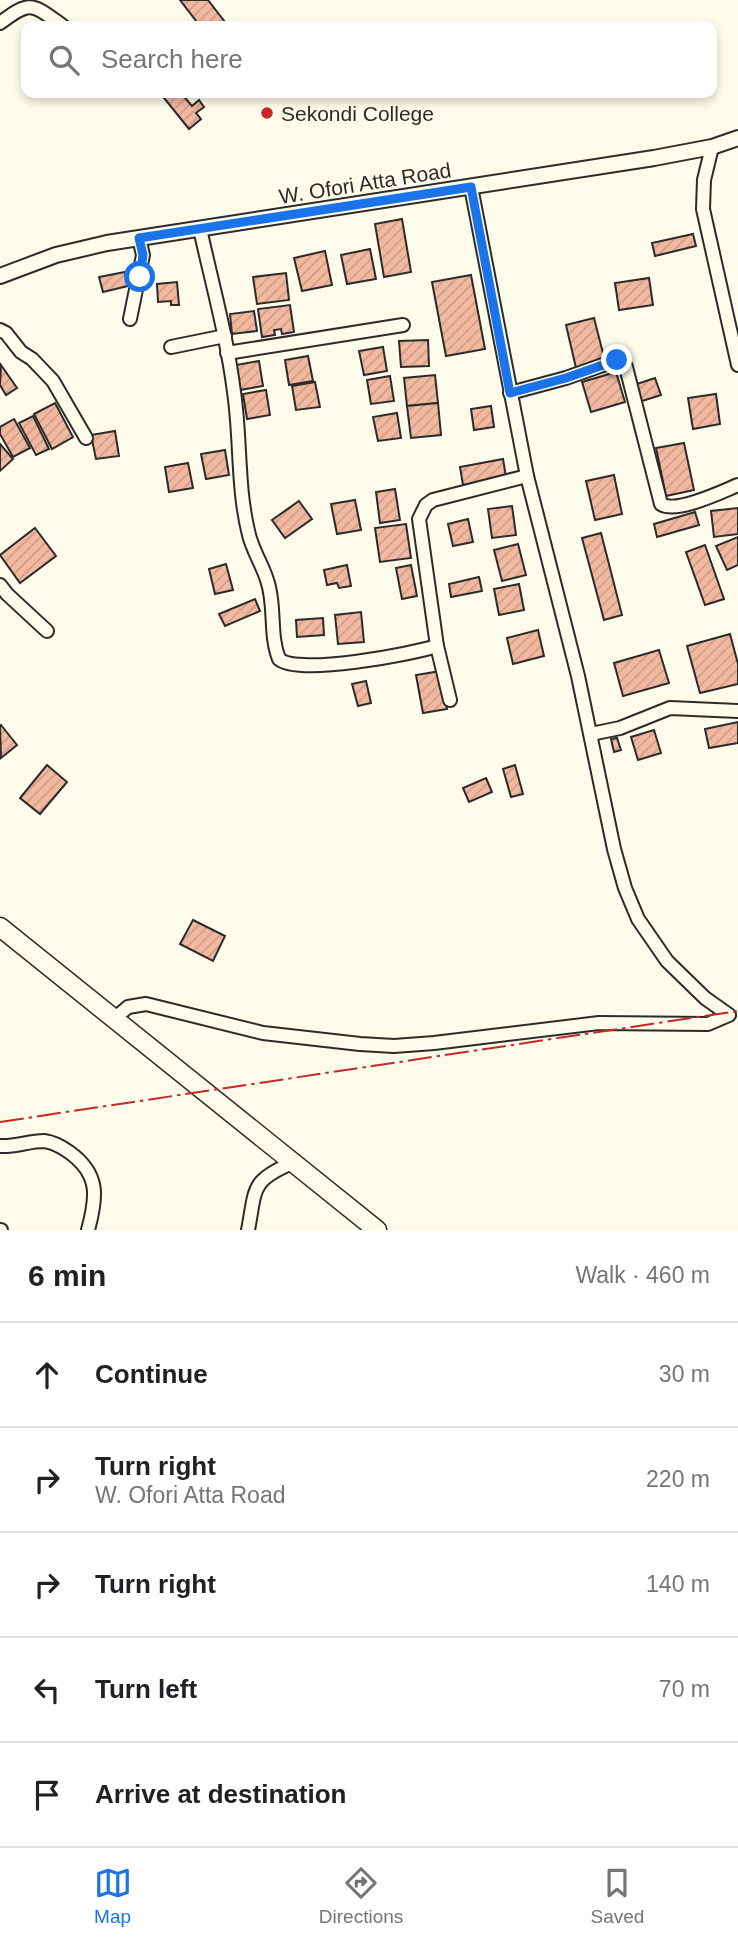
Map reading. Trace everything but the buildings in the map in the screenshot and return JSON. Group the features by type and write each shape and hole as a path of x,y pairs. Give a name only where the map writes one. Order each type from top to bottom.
{"highway":[{"path":"2,931 377,1230"}],"main road":[{"name":"W. Ofori Atta Road","path":"0,276 56,255 139,238 654,158 712,147 738,138"}],"street":[{"path":"0,23 27,5 55,21"},
{"path":"712,147 702,194 703,209 738,365"},
{"path":"114,1019 128,1007 146,1004 263,1032 394,1046 599,1023 708,1024 729,1015 705,998 667,961 631,905 614,849 591,734 527,476 471,187"},
{"path":"200,229 225,337 234,392 241,460 239,483 254,554 267,580 279,659 291,665 331,664 402,656 437,646"},
{"path":"130,319 143,255 139,238"},
{"path":"228,353 403,326"},
{"path":"0,330 54,381 86,438"},
{"path":"171,347 225,337"},
{"path":"510,393 566,378 617,360 622,361 626,367 661,504 671,507 686,504 738,485"},
{"path":"450,701 437,646 419,519 433,500 527,476"},
{"path":"0,584 7,594 47,631"},
{"path":"591,734 620,728 670,708 738,711"},
{"path":"0,1146 46,1141 77,1159 91,1177 95,1189 88,1230"},
{"path":"248,1230 257,1187 272,1172 292,1163"}],"power":[{"path":"0,1122 738,1011"}],"place":[{"name":"Sekondi College","path":"267,113"}],"route":[{"path":"140,277 143,255 139,238 471,187 510,393 566,378 617,360"}]}
